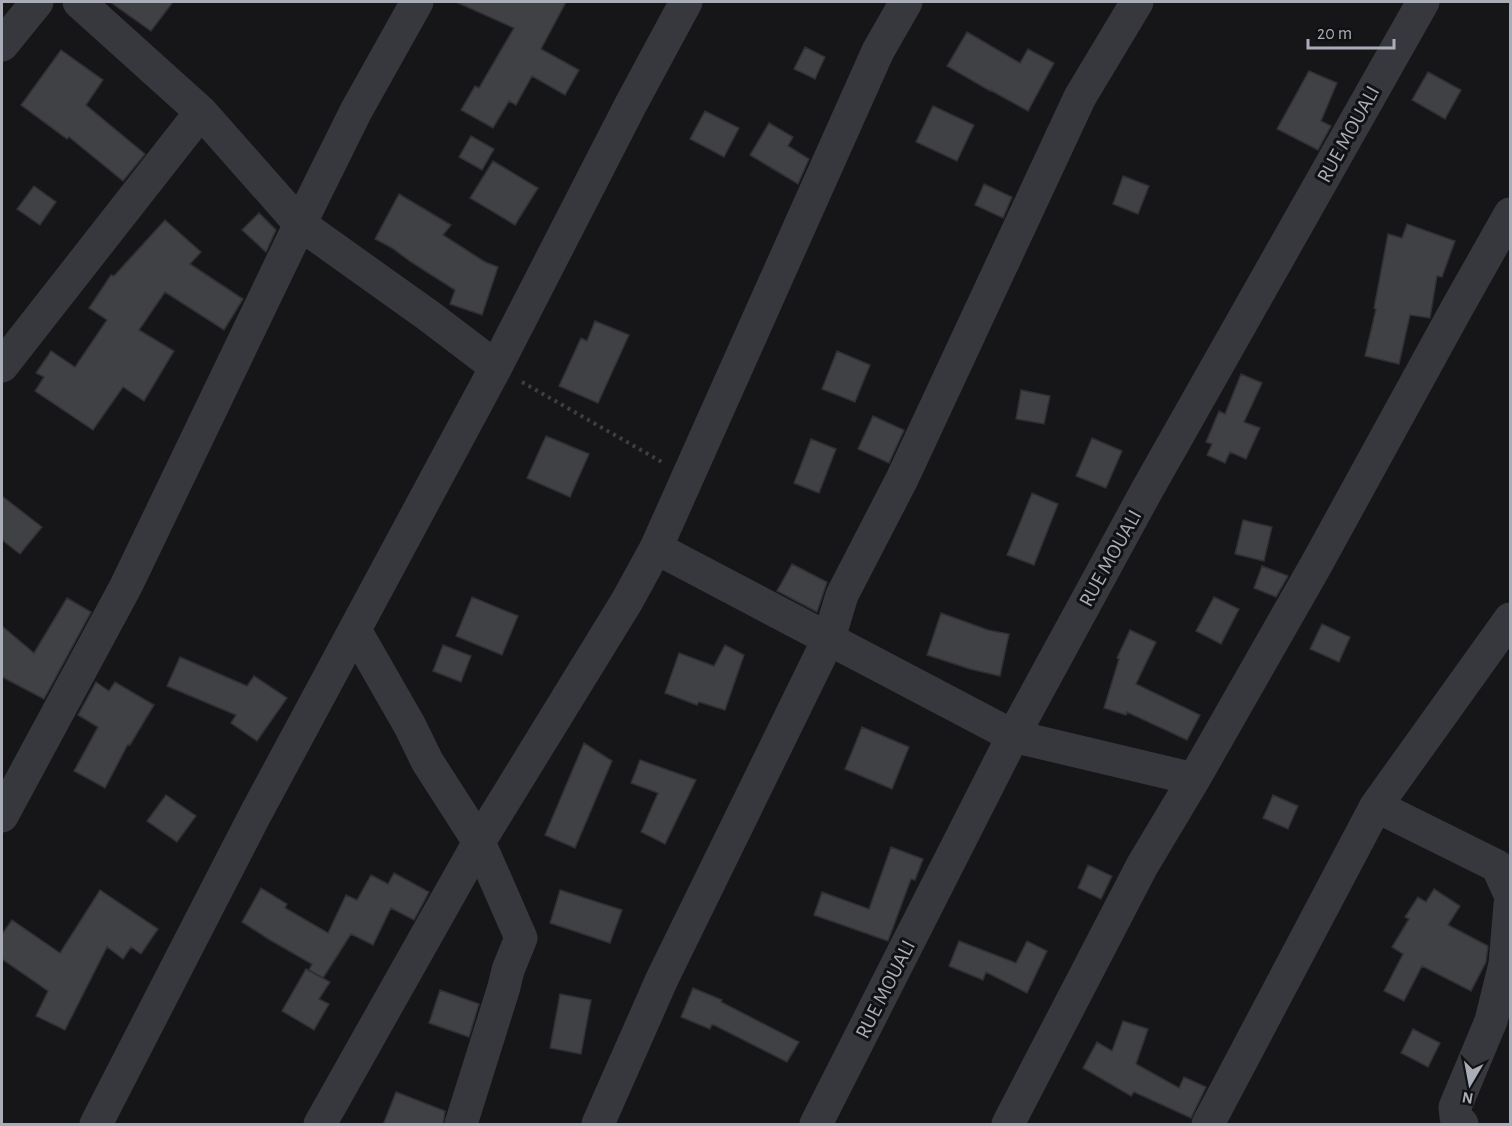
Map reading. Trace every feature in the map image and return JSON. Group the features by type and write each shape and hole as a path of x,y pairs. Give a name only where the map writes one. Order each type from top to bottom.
{"street":[{"path":"2,45 37,2"},
{"path":"79,2 201,112 300,224 496,367"},
{"path":"2,816 126,586 356,111 417,2"},
{"path":"96,1125 255,815 496,367 686,2"},
{"path":"320,1125 478,842 627,601 656,548 878,51 906,2"},
{"path":"598,1125 662,979 829,638 842,595 902,479 1080,98 1137,2"},
{"name":"RUE MOUALI","path":"816,1125 1013,736 1147,489 1423,2"},
{"path":"2,366 201,112"},
{"path":"1008,1125 1142,866 1316,565 1510,214"},
{"path":"656,548 1013,736 1194,779"},
{"path":"1208,1125 1376,807 1510,619"},
{"path":"355,630 410,726 427,761 478,842 521,938 508,970 461,1125"},
{"path":"1376,807 1506,875"},
{"path":"1462,1125 1456,1117 1455,1107 1491,1021 1505,964 1510,905"}],"path":[{"path":"496,367 688,477"}],"building":[{"path":"110,2 173,2 151,31"},
{"path":"456,2 566,2 541,49 579,70 565,95 532,76 516,105 509,101 493,128 461,110 475,86 479,88 514,28"},
{"path":"967,32 1020,63 1028,49 1054,63 1028,111 947,66"},
{"path":"805,47 825,57 815,79 794,69"},
{"path":"61,50 103,80 86,105 145,154 123,181 69,137 67,139 21,105"},
{"path":"1309,71 1337,83 1321,121 1331,126 1318,150 1277,129"},
{"path":"1428,72 1461,90 1445,119 1412,100"},
{"path":"933,106 974,125 957,161 916,142"},
{"path":"705,111 739,128 724,157 690,139"},
{"path":"769,123 793,137 788,146 809,159 798,184 750,155"},
{"path":"471,136 494,149 482,170 459,157"},
{"path":"493,161 538,188 515,225 470,198"},
{"path":"1123,176 1149,186 1138,214 1113,204"},
{"path":"984,184 1012,197 1003,218 975,205"},
{"path":"34,186 56,202 40,225 17,209"},
{"path":"399,194 451,225 443,235 485,262 498,267 482,315 450,304 455,290 375,239"},
{"path":"259,213 276,230 266,252 242,230"},
{"path":"165,220 201,252 190,264 243,299 224,330 165,292 139,330 174,351 144,401 123,387 93,430 35,391 44,377 36,373 51,351 75,367 107,320 89,308 111,275 114,276"},
{"path":"1407,224 1455,241 1442,277 1437,276 1430,318 1410,315 1399,364 1365,356 1376,309 1374,308 1388,234 1402,238"},
{"path":"595,321 629,335 598,403 559,386 581,338 587,341"},
{"path":"837,351 870,365 855,402 822,389"},
{"path":"1241,374 1262,383 1244,422 1260,428 1246,459 1230,452 1225,463 1207,455 1212,444 1206,442 1219,411 1225,414"},
{"path":"1021,390 1050,396 1044,424 1016,419"},
{"path":"873,416 904,430 889,463 858,449"},
{"path":"546,436 589,454 570,497 527,478"},
{"path":"1092,438 1122,451 1106,488 1076,476"},
{"path":"811,439 836,449 819,493 794,483"},
{"path":"1032,493 1058,504 1034,565 1007,555"},
{"path":"2,496 42,527 20,554 2,540"},
{"path":"1243,520 1272,527 1264,561 1235,554"},
{"path":"792,564 827,582 817,612 777,591"},
{"path":"1262,566 1288,576 1276,597 1254,588"},
{"path":"472,597 518,616 502,655 456,636"},
{"path":"1214,597 1239,609 1221,644 1196,631"},
{"path":"67,598 91,612 44,699 2,677 2,626 34,653"},
{"path":"941,613 988,630 1009,634 1000,676 927,655"},
{"path":"1322,624 1350,637 1339,662 1310,649"},
{"path":"1130,630 1156,642 1136,684 1200,715 1187,740 1127,712 1126,715 1104,708 1119,659 1117,658"},
{"path":"443,645 471,656 461,682 433,671"},
{"path":"725,645 744,655 725,710 699,702 697,705 665,693 679,653 714,666"},
{"path":"180,657 247,686 254,676 287,698 257,741 231,723 236,715 167,686"},
{"path":"96,682 109,691 115,682 154,705 130,745 128,744 105,788 74,771 98,727 78,715"},
{"path":"862,727 909,747 892,789 845,769"},
{"path":"584,743 612,761 575,848 545,835"},
{"path":"640,760 696,780 665,844 641,832 658,793 631,783"},
{"path":"166,795 196,816 177,842 147,821"},
{"path":"1273,795 1298,806 1288,829 1263,818"},
{"path":"891,847 923,859 915,880 911,879 888,941 814,915 822,892 869,909"},
{"path":"1088,865 1112,876 1101,899 1078,888"},
{"path":"394,873 429,892 414,920 391,908 373,945 351,934 323,978 309,970 312,964 242,922 261,888 287,904 285,908 328,933 346,895 357,900 371,875 388,884"},
{"path":"1434,889 1460,906 1448,925 1488,946 1486,962 1471,991 1422,966 1404,1001 1384,991 1403,954 1392,947 1409,919 1405,917 1418,897 1426,902"},
{"path":"100,890 158,929 141,954 131,947 123,959 107,947 65,1030 36,1016 48,991 2,959 2,934 12,920 60,953"},
{"path":"560,890 622,910 610,943 550,923"},
{"path":"959,941 1016,963 1027,941 1047,951 1027,993 986,972 983,980 949,966"},
{"path":"306,969 330,982 319,999 329,1004 314,1030 282,1011"},
{"path":"693,988 722,1000 721,1002 799,1042 787,1062 712,1024 710,1029 681,1017"},
{"path":"440,990 479,1004 469,1037 429,1023"},
{"path":"560,994 591,1000 581,1054 550,1048"},
{"path":"1123,1021 1148,1029 1136,1064 1179,1088 1184,1077 1206,1087 1191,1118 1134,1092 1131,1096 1083,1068 1097,1042 1112,1051"},
{"path":"1413,1029 1440,1043 1428,1067 1401,1053"},
{"path":"396,1092 445,1111 443,1125 383,1125"}]}
